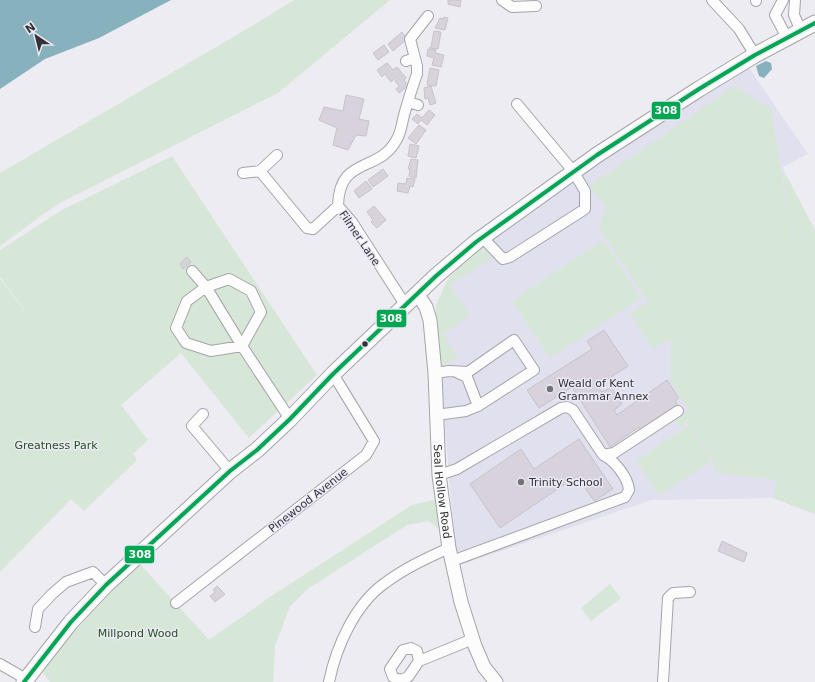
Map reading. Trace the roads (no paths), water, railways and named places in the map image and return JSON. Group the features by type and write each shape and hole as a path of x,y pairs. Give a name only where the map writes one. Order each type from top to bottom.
{"highway":[{"path":"25,680 71,622 106,585 230,470 257,450 290,419 333,374 436,276 482,237 573,171 699,89 755,55 815,23"}],"main road":[{"name":"Seal Hollow Road","path":"418,294 426,307 430,320 435,373 439,476 451,554 461,602 480,660 488,674 496,682"}],"street":[{"path":"502,0 512,8 537,6"},
{"path":"712,0 738,29 755,55"},
{"path":"778,2 775,16 787,38"},
{"path":"795,3 794,15 801,31"},
{"path":"338,206 338,192 345,178 357,168 376,160 389,151 398,139 417,74 410,60 410,39 428,16"},
{"path":"408,102 418,105"},
{"path":"482,237 503,259 510,257 585,209 585,191 573,171 517,104"},
{"path":"243,172 260,171 277,155"},
{"name":"Filmer Lane","path":"260,171 308,228 313,229 338,206 352,222 406,306"},
{"path":"192,271 206,287 242,346 290,419"},
{"path":"230,279 252,291 261,312 242,346 211,351 186,343 176,328 187,301 206,287 230,279"},
{"path":"435,373 468,372 514,340 534,370 478,406 466,412 436,415"},
{"path":"456,372 467,377 478,406"},
{"name":"Pinewood Avenue","path":"176,603 366,455 374,441 333,374"},
{"path":"329,682 338,652 349,627 365,601 390,580 419,561 451,554 625,497 629,490 628,485 611,458 603,455 573,410 567,407 561,408 457,469 439,476"},
{"path":"603,455 614,453 678,411"},
{"path":"203,414 192,426 230,470"},
{"path":"35,627 38,609 66,582 93,572 106,585"},
{"path":"664,682 668,598 670,594 675,592 690,592"},
{"path":"419,661 473,639"},
{"path":"0,664 25,680"}],"water":[{"path":"0,0 171,0 99,38 45,59 0,89"},
{"path":"766,61 771,63 772,69 764,78 759,76 756,66"}],"place":[{"name":"Weald of Kent Grammar Annex","path":"550,389"},
{"name":"Trinity School","path":"521,482"}],"park label":[{"name":"Greatness Park","path":"56,445"},
{"name":"Millpond Wood","path":"138,633"}]}
